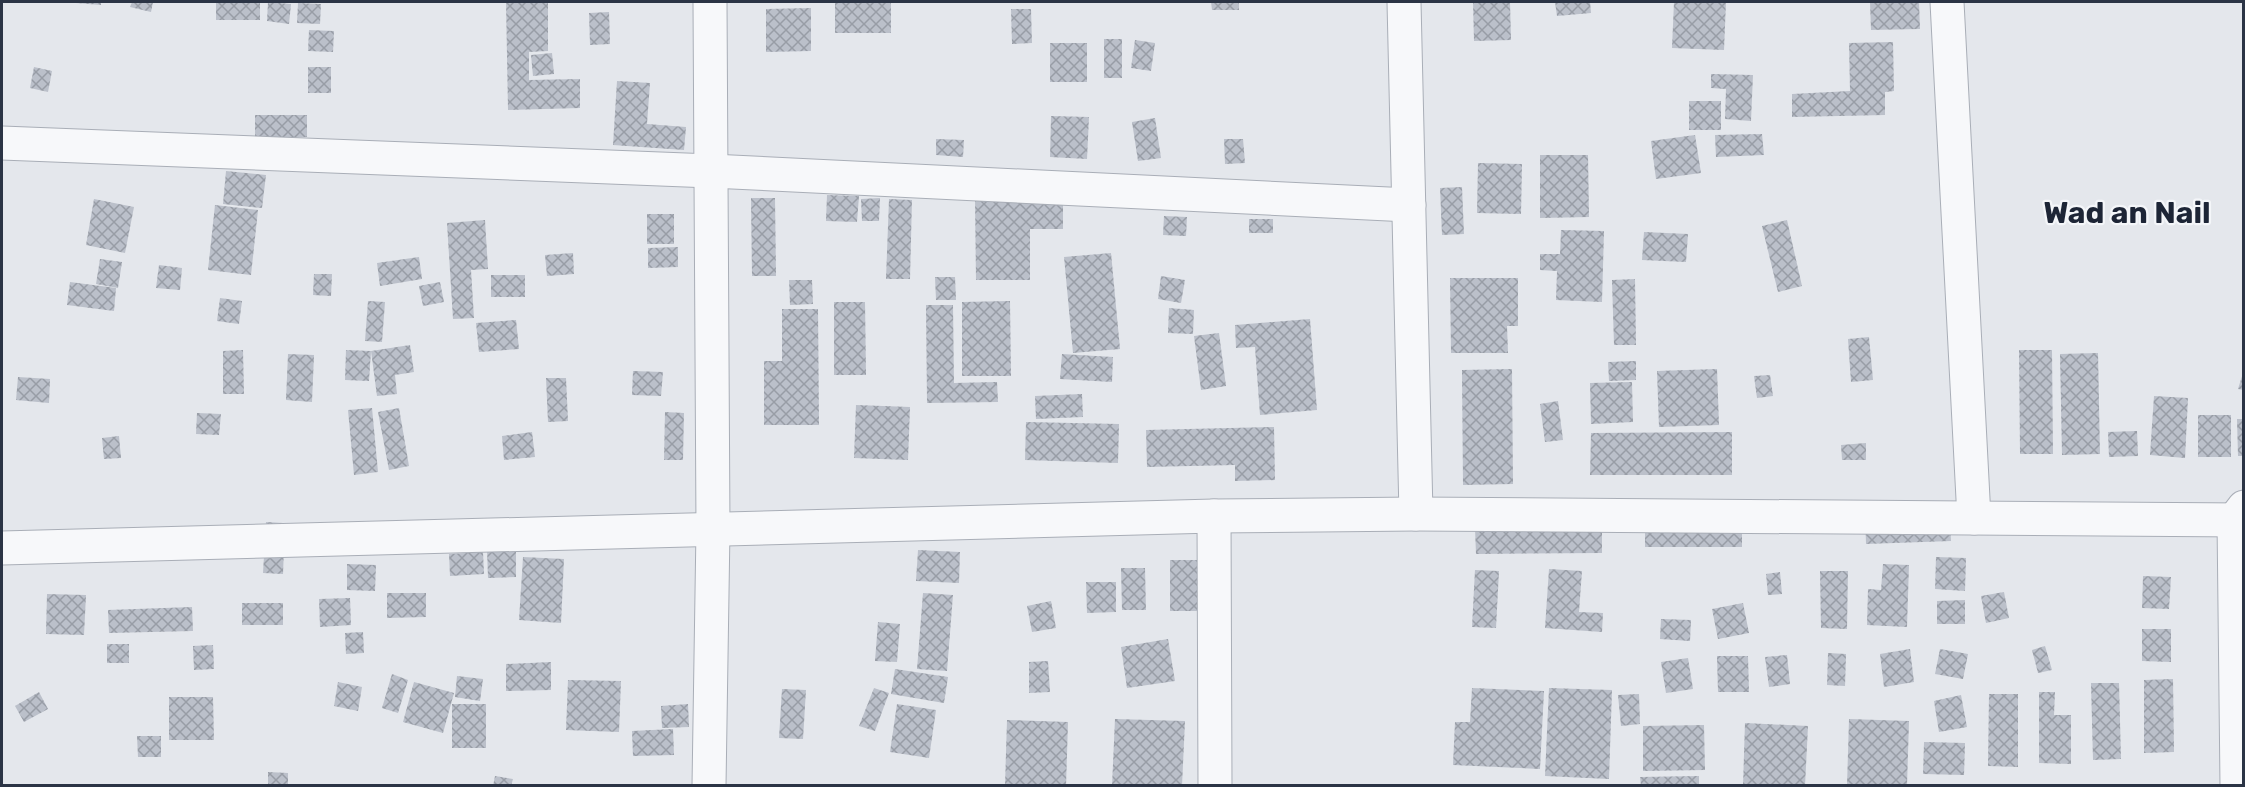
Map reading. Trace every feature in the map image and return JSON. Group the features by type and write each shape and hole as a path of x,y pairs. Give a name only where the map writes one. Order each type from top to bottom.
{"street":[{"path":"709,786 713,529 710,2"},
{"path":"1404,2 1416,514"},
{"path":"1947,2 1974,518"},
{"path":"2,143 711,171 1409,205"},
{"path":"2,548 1214,516 1416,514 1974,518 2240,516 2237,786"},
{"path":"1214,516 1215,786"}],"building":[{"path":"101,2 101,5 76,3"},
{"path":"132,2 153,2 151,12 130,7"},
{"path":"216,2 260,2 260,20 216,20"},
{"path":"268,2 291,4 289,24 267,21"},
{"path":"506,2 548,2 548,51 529,52 529,80 580,79 580,108 508,110"},
{"path":"835,2 891,2 891,33 835,33"},
{"path":"1211,2 1239,2 1239,10 1212,10"},
{"path":"1473,2 1510,2 1511,40 1474,41"},
{"path":"1555,2 1590,2 1591,13 1557,16"},
{"path":"1674,2 1726,2 1724,50 1672,48"},
{"path":"1870,2 1919,2 1920,29 1871,30"},
{"path":"298,3 321,4 320,24 297,23"},
{"path":"811,8 811,51 766,52 766,9"},
{"path":"1011,9 1031,9 1032,43 1012,44"},
{"path":"609,12 610,44 590,45 589,13"},
{"path":"309,30 334,31 333,52 308,51"},
{"path":"1104,39 1122,39 1122,78 1104,78"},
{"path":"1135,40 1155,43 1151,71 1131,68"},
{"path":"1893,42 1894,91 1885,92 1885,115 1792,117 1792,94 1850,91 1849,43"},
{"path":"1050,43 1087,43 1087,82 1050,82"},
{"path":"552,53 554,74 533,76 531,55"},
{"path":"34,67 52,71 48,92 30,88"},
{"path":"308,67 331,67 331,93 308,93"},
{"path":"1711,74 1753,75 1751,121 1725,119 1726,89 1711,88"},
{"path":"617,81 650,83 647,124 686,127 684,150 613,145"},
{"path":"1689,101 1721,101 1721,130 1689,130"},
{"path":"255,115 307,115 307,137 255,138"},
{"path":"1051,116 1089,117 1087,159 1050,157"},
{"path":"1155,118 1161,158 1138,161 1132,122"},
{"path":"1762,134 1764,155 1716,157 1715,135"},
{"path":"1695,135 1701,173 1656,179 1651,141"},
{"path":"936,139 964,140 963,157 936,155"},
{"path":"1224,139 1243,139 1245,163 1225,164"},
{"path":"1540,155 1588,155 1589,217 1540,218"},
{"path":"1478,163 1522,164 1521,214 1477,213"},
{"path":"226,171 266,175 262,208 223,204"},
{"path":"1462,187 1464,234 1442,235 1440,188"},
{"path":"827,195 859,196 857,222 826,221"},
{"path":"751,198 775,198 776,276 752,276"},
{"path":"880,198 879,221 862,221 861,199"},
{"path":"94,199 134,207 125,253 86,245"},
{"path":"889,199 912,200 910,279 886,279"},
{"path":"975,199 1063,199 1063,229 1030,229 1030,280 976,280"},
{"path":"215,205 258,210 251,275 208,270"},
{"path":"647,214 674,214 674,244 647,244"},
{"path":"1164,216 1187,217 1186,236 1163,235"},
{"path":"1249,219 1273,219 1273,233 1249,233"},
{"path":"485,220 488,269 471,270 474,318 453,319 447,223"},
{"path":"1787,220 1802,286 1778,292 1762,226"},
{"path":"1561,230 1604,231 1602,302 1556,300 1557,271 1540,270 1540,254 1560,254"},
{"path":"1644,232 1688,234 1686,262 1642,260"},
{"path":"678,247 678,267 648,268 648,248"},
{"path":"573,253 574,274 547,276 545,255"},
{"path":"1111,253 1120,349 1073,353 1064,257"},
{"path":"419,257 422,279 380,286 377,263"},
{"path":"100,259 122,262 118,288 96,284"},
{"path":"159,265 182,268 180,290 156,288"},
{"path":"314,274 332,274 331,296 313,295"},
{"path":"491,275 525,275 525,297 491,297"},
{"path":"1161,276 1185,280 1181,303 1158,299"},
{"path":"935,277 955,277 956,300 936,300"},
{"path":"1450,278 1518,278 1518,326 1507,326 1508,353 1451,353"},
{"path":"1635,279 1636,345 1614,345 1612,280"},
{"path":"789,280 812,280 813,304 790,305"},
{"path":"70,282 116,288 114,311 67,305"},
{"path":"440,282 444,302 423,306 419,286"},
{"path":"220,298 242,301 239,324 217,321"},
{"path":"368,301 385,302 382,342 365,341"},
{"path":"1010,301 1011,376 962,376 962,302"},
{"path":"834,302 865,302 866,375 834,375"},
{"path":"926,305 953,305 954,383 997,382 998,402 927,403"},
{"path":"1169,308 1194,310 1193,334 1168,333"},
{"path":"782,309 818,309 819,425 764,425 764,361 782,361"},
{"path":"1310,319 1317,410 1260,415 1255,347 1236,348 1235,325"},
{"path":"516,320 519,349 479,352 476,323"},
{"path":"1219,333 1226,386 1201,390 1194,336"},
{"path":"1869,337 1873,380 1851,382 1848,339"},
{"path":"410,345 414,372 395,375 397,394 377,396 371,351"},
{"path":"243,350 244,394 223,394 223,351"},
{"path":"346,350 371,351 369,381 345,380"},
{"path":"2019,350 2052,350 2053,454 2020,454"},
{"path":"2098,353 2100,454 2062,455 2060,354"},
{"path":"288,354 314,355 312,402 286,400"},
{"path":"1062,354 1113,357 1112,382 1060,379"},
{"path":"1636,361 1636,380 1609,381 1608,362"},
{"path":"1512,369 1513,484 1463,485 1462,370"},
{"path":"1717,369 1719,425 1659,427 1657,371"},
{"path":"633,371 663,372 661,396 632,395"},
{"path":"2244,373 2244,390 2238,389"},
{"path":"1770,375 1773,396 1757,398 1754,376"},
{"path":"18,377 50,379 49,403 16,400"},
{"path":"546,378 566,378 568,421 548,422"},
{"path":"1632,382 1633,422 1591,424 1590,383"},
{"path":"1082,394 1083,417 1036,419 1035,396"},
{"path":"2154,396 2188,398 2185,458 2150,455"},
{"path":"1558,401 1563,440 1545,442 1540,404"},
{"path":"856,405 910,407 908,460 854,458"},
{"path":"372,408 378,472 354,475 348,410"},
{"path":"399,408 409,466 389,470 378,412"},
{"path":"665,412 684,413 683,460 664,460"},
{"path":"197,413 221,414 219,435 196,434"},
{"path":"2198,415 2231,415 2231,457 2198,457"},
{"path":"2237,419 2244,419 2244,456 2238,456"},
{"path":"1026,422 1119,424 1118,463 1025,460"},
{"path":"1274,427 1275,480 1235,481 1235,465 1147,467 1146,430"},
{"path":"2137,431 2138,456 2109,457 2108,432"},
{"path":"532,432 535,457 504,460 502,436"},
{"path":"1732,432 1732,475 1590,475 1591,433"},
{"path":"119,436 121,458 104,459 102,438"},
{"path":"1866,443 1866,460 1842,460 1841,445"},
{"path":"1865,509 1950,523 1951,541 1866,544"},
{"path":"266,522 300,524 284,548 283,574 263,573"},
{"path":"1645,523 1742,523 1742,547 1645,547"},
{"path":"1602,527 1602,553 1476,554 1475,528"},
{"path":"516,548 516,577 488,578 487,549"},
{"path":"918,550 960,552 959,583 916,581"},
{"path":"483,552 484,574 450,576 449,554"},
{"path":"523,557 564,559 561,623 519,620"},
{"path":"1936,557 1966,558 1965,591 1935,589"},
{"path":"1170,560 1200,560 1200,611 1170,611"},
{"path":"347,564 376,565 375,591 347,590"},
{"path":"1883,564 1909,565 1907,627 1867,625 1868,589 1881,590"},
{"path":"1121,568 1145,568 1146,610 1122,610"},
{"path":"1549,569 1582,571 1579,612 1603,613 1602,632 1545,628"},
{"path":"1475,570 1499,571 1496,628 1472,627"},
{"path":"1820,571 1848,571 1847,629 1821,628"},
{"path":"1780,572 1782,594 1768,595 1766,574"},
{"path":"2143,576 2171,577 2169,609 2142,608"},
{"path":"1086,582 1116,582 1116,612 1087,613"},
{"path":"2004,592 2009,618 1986,623 1981,596"},
{"path":"387,593 426,593 426,617 387,618"},
{"path":"923,593 953,595 947,671 917,669"},
{"path":"47,594 86,595 84,635 46,634"},
{"path":"350,598 351,625 320,627 319,599"},
{"path":"1965,600 1965,624 1937,624 1937,601"},
{"path":"1051,601 1056,628 1032,632 1027,606"},
{"path":"242,603 283,603 283,625 242,625"},
{"path":"1743,603 1749,633 1718,639 1712,609"},
{"path":"192,607 193,631 109,633 108,610"},
{"path":"1661,619 1691,620 1690,641 1660,639"},
{"path":"878,622 900,624 897,662 875,661"},
{"path":"2142,629 2171,629 2171,662 2142,661"},
{"path":"363,632 364,653 346,654 345,633"},
{"path":"1168,639 1175,681 1127,688 1121,647"},
{"path":"107,644 129,644 129,663 107,663"},
{"path":"213,645 214,669 194,670 193,646"},
{"path":"2045,646 2052,670 2038,673 2032,650"},
{"path":"1910,649 1914,682 1884,687 1880,654"},
{"path":"1940,649 1968,654 1963,679 1935,674"},
{"path":"1828,653 1846,654 1845,686 1827,685"},
{"path":"1787,655 1790,684 1769,687 1765,657"},
{"path":"1717,656 1748,656 1749,692 1718,692"},
{"path":"1688,658 1693,689 1666,693 1661,662"},
{"path":"1048,661 1050,692 1029,693 1029,662"},
{"path":"551,662 551,690 506,691 506,664"},
{"path":"895,669 948,677 944,703 891,694"},
{"path":"392,674 408,680 398,713 382,708"},
{"path":"457,676 483,679 480,701 455,697"},
{"path":"2173,679 2174,752 2144,753 2144,680"},
{"path":"568,680 621,681 619,732 566,730"},
{"path":"338,682 362,687 358,711 334,706"},
{"path":"414,682 454,693 443,733 403,722"},
{"path":"2091,683 2119,683 2121,759 2093,760"},
{"path":"874,688 889,693 875,731 859,726"},
{"path":"1472,688 1544,691 1540,769 1453,765 1455,722 1470,722"},
{"path":"1549,688 1612,690 1609,779 1545,776"},
{"path":"782,689 806,690 803,739 779,738"},
{"path":"39,692 48,709 24,722 15,706"},
{"path":"2039,692 2055,692 2054,715 2071,715 2071,764 2039,763"},
{"path":"1639,694 1640,724 1621,726 1618,695"},
{"path":"1989,694 2018,694 2018,767 1988,766"},
{"path":"1961,695 1967,727 1939,732 1934,701"},
{"path":"169,697 213,697 214,740 169,740"},
{"path":"452,704 486,704 486,748 452,748"},
{"path":"688,704 689,727 662,728 661,706"},
{"path":"897,704 936,710 929,758 890,752"},
{"path":"1115,719 1185,721 1182,786 1112,786"},
{"path":"1849,719 1909,721 1907,786 1847,786"},
{"path":"1007,720 1068,722 1066,786 1005,786"},
{"path":"1745,723 1808,726 1805,786 1743,786"},
{"path":"1704,725 1705,770 1643,771 1643,726"},
{"path":"673,729 674,755 633,756 632,731"},
{"path":"137,736 161,736 161,757 138,757"},
{"path":"1924,742 1965,743 1964,775 1923,774"},
{"path":"268,772 288,773 288,786 268,786"},
{"path":"495,776 513,779 511,786 493,786"},
{"path":"1699,776 1699,786 1641,786 1640,777"}],"district":[{"name":"Wad an Nail","path":"2127,213"}]}
